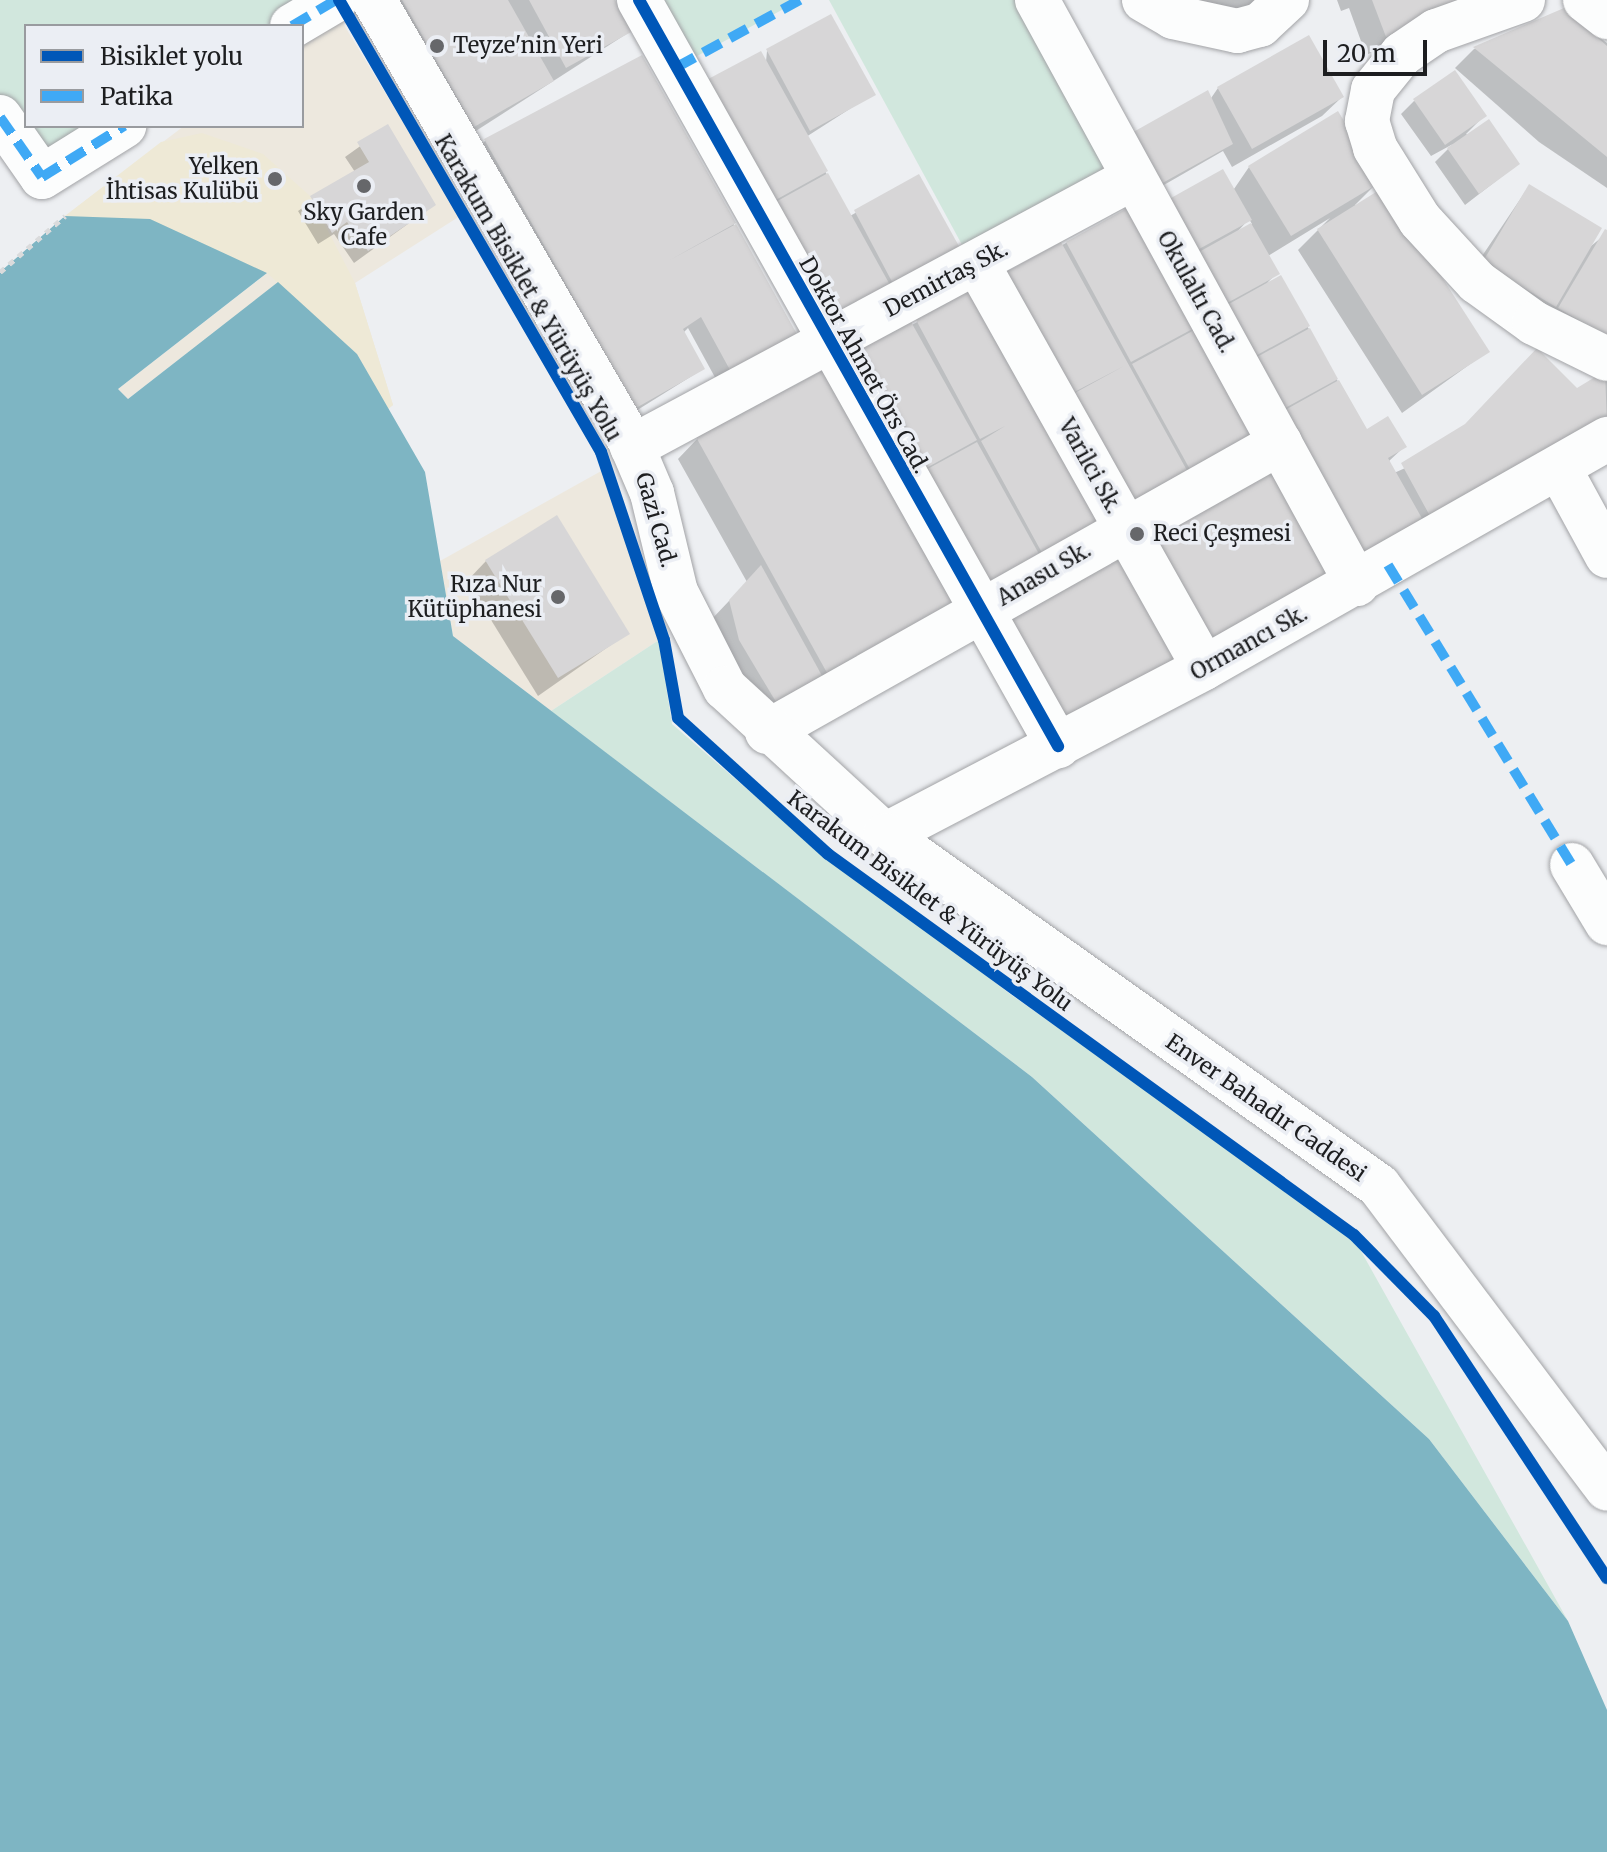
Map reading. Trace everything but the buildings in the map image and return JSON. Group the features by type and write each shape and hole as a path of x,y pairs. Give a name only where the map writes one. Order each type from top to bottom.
{"street":[{"name":"Gazi Cad.","path":"374,0 632,447 696,640 725,688 767,732 885,835"},
{"name":"Doktor Ahmet Örs Cad.","path":"639,0 977,612 1058,746"},
{"name":"Okulaltı Cad.","path":"1037,0 1357,584"},
{"path":"1144,0 1173,17 1237,31 1260,25 1287,0"},
{"path":"1523,0 1436,31 1402,54 1373,90 1367,121 1375,148 1420,220 1477,282 1534,323 1607,359"},
{"path":"1585,0 1607,17"},
{"path":"0,117 42,177 121,128"},
{"name":"Demirtaş Sk.","path":"632,447 1133,178"},
{"name":"Varilci Sk.","path":"977,263 1204,668"},
{"name":"Ormancı Sk.","path":"885,835 1204,668 1357,584 1607,439"},
{"name":"Anasu Sk.","path":"767,732 1280,443"},
{"path":"1559,468 1607,556"},
{"name":"Enver Bahadır Caddesi","path":"885,835 1379,1186 1607,1489"},
{"path":"1572,865 1607,923"}],"path":[{"path":"0,272 65,216"}],"shaded area":[{"name":"Yelken İhtisas Kulübü","path":"341,20 460,216 355,283 393,405 388,409 357,354 278,283 128,399 118,389 266,274 65,216 181,128 304,128 304,45"},
{"path":"603,470 659,640 551,711 453,636 440,561"}],"green space":[{"path":"0,0 316,0 279,24 24,24 24,128 118,128 42,177 0,117"},
{"path":"639,0 800,0 677,67"},
{"path":"829,0 1037,0 1133,178 973,265"},
{"path":"659,640 672,724 770,809 1010,994 1352,1235 1568,1621 1429,1439 1032,1077 551,711"}],"sand":[{"path":"202,133 263,154 310,196 355,283 393,405 388,409 357,354 267,273 65,216 161,142"}],"water":[{"path":"65,216 150,219 267,273 118,389 128,399 278,282 357,354 425,472 453,636 1032,1077 1429,1439 1568,1621 1607,1710 1607,1852 0,1852 0,272"}],"marked path":[{"path":"295,24 336,0"},
{"path":"677,67 800,0"},
{"path":"0,117 42,177 121,128"},
{"path":"1388,565 1572,865"}],"cycle path":[{"name":"Karakum Bisiklet & Yürüyüş Yolu","path":"339,0 601,452 664,640 678,718 828,854 1354,1235 1434,1316 1607,1578"},
{"path":"639,0 1058,746"}],"place":[{"name":"Teyze'nin Yeri","path":"437,46"},
{"name":"Yelken İhtisas Kulübü","path":"275,179"},
{"name":"Sky Garden Cafe","path":"364,186"},
{"name":"Reci Çeşmesi","path":"1137,534"},
{"name":"Rıza Nur Kütüphanesi","path":"558,597"}]}
